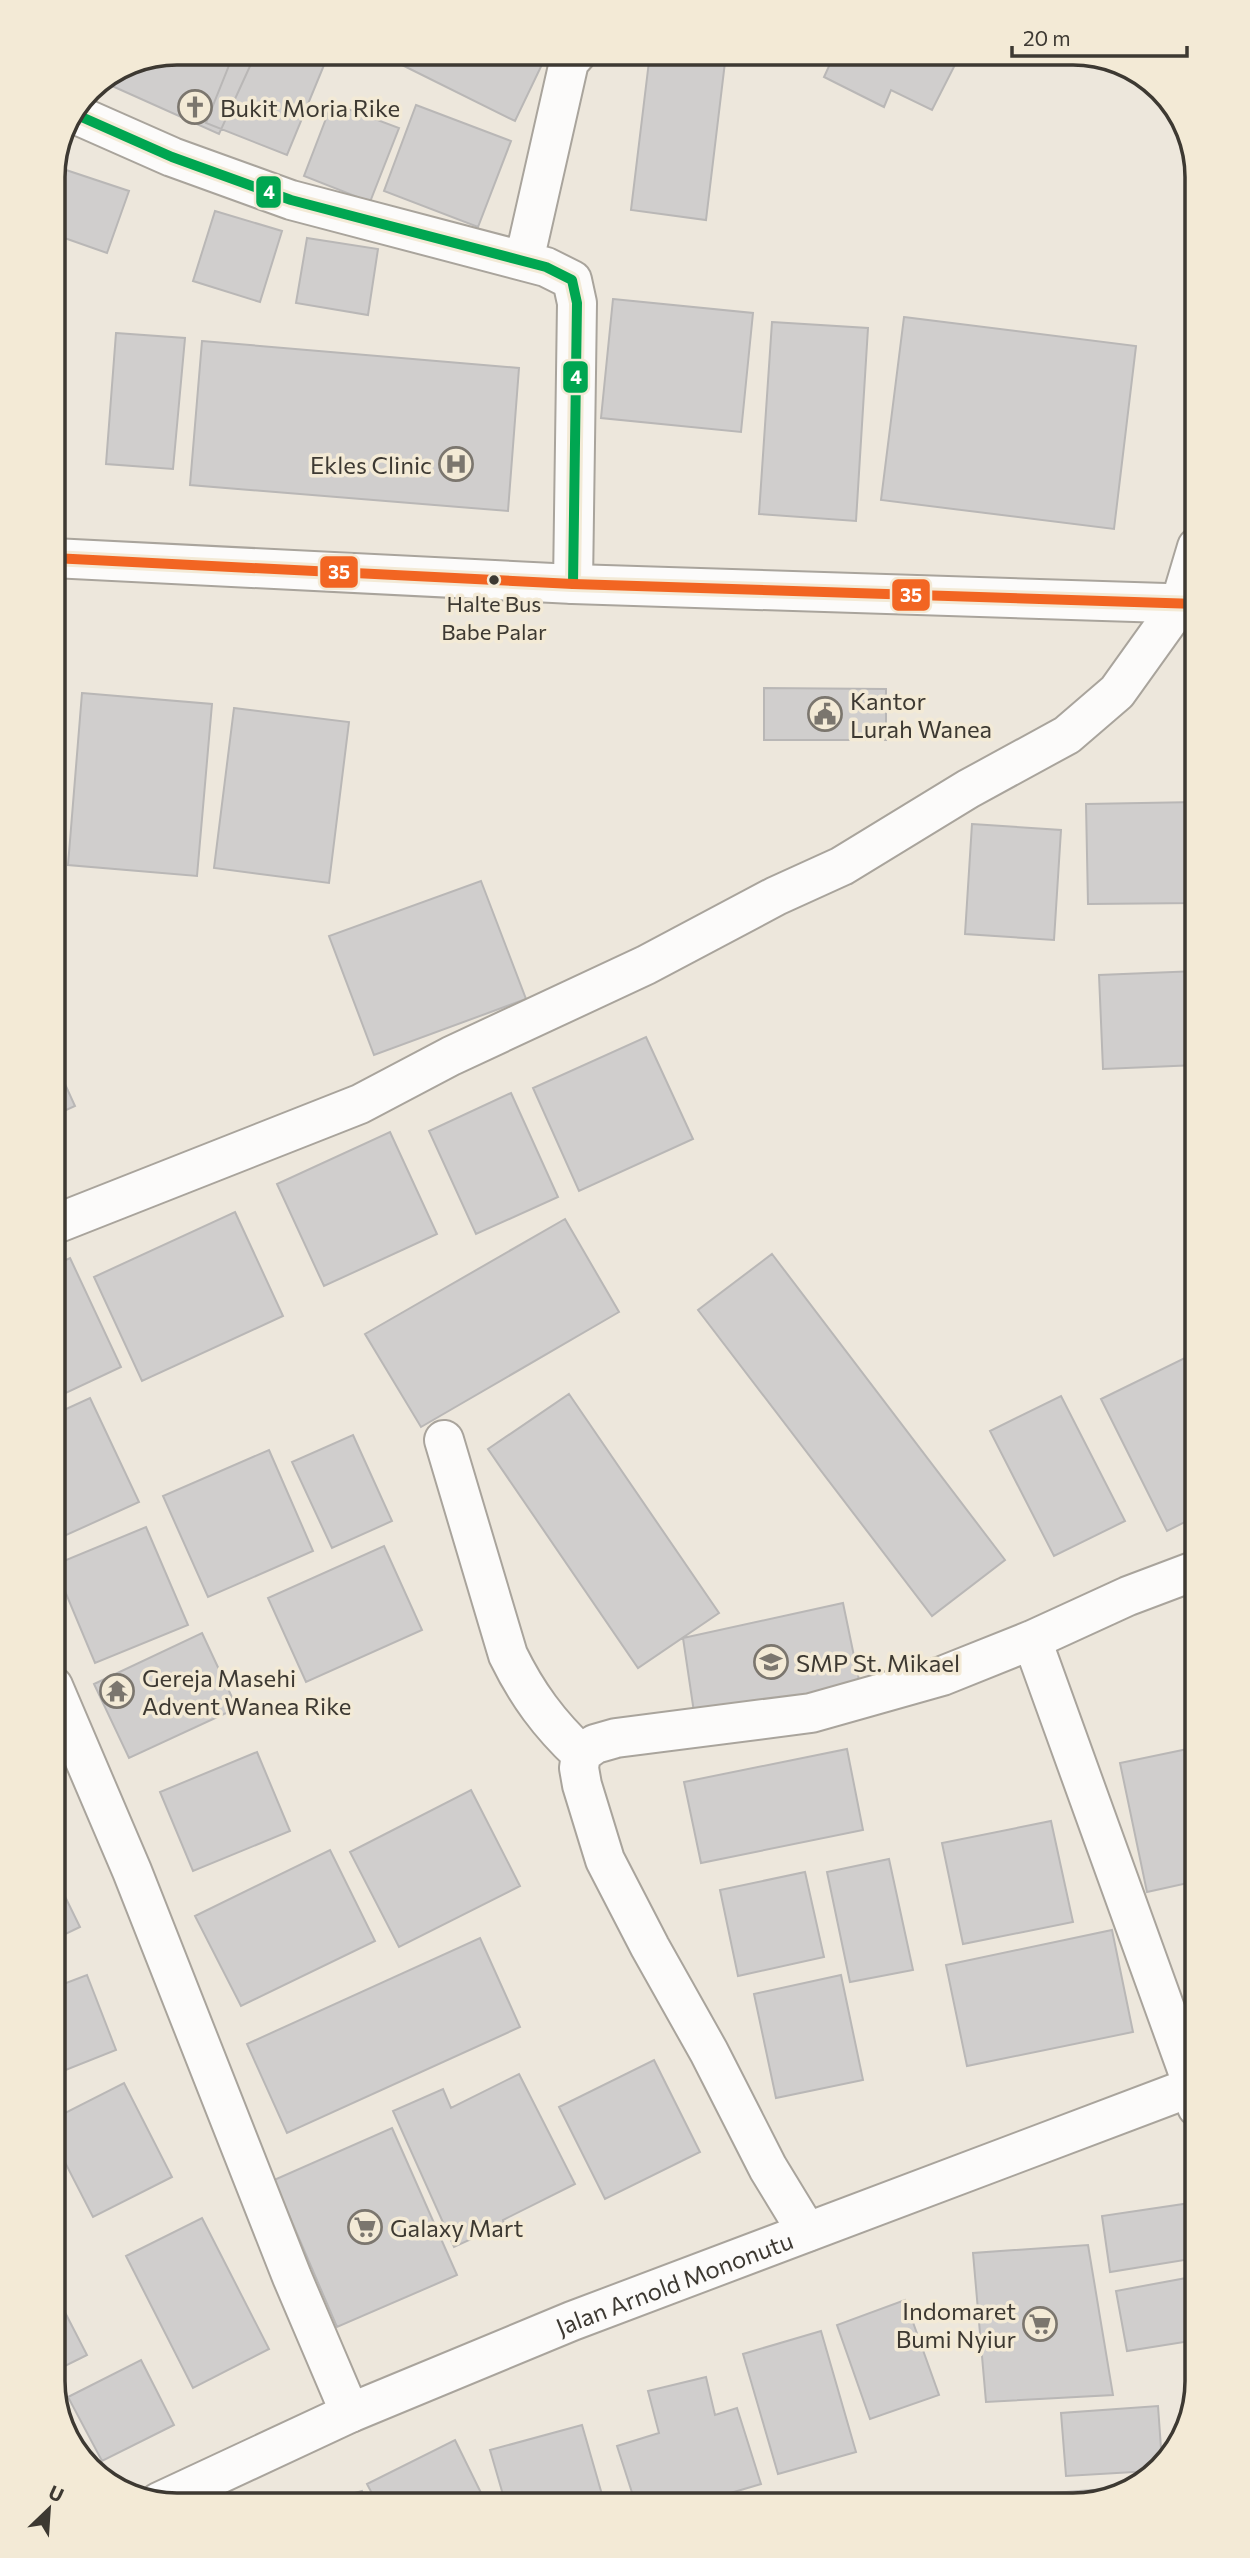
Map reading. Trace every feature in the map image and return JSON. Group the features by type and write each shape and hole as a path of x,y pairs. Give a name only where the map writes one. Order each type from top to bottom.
{"street":[{"path":"524,261 568,65"},
{"path":"82,117 172,158 291,200 524,261 564,274 572,280 578,303 573,583"},
{"path":"65,559 573,583 1185,604"},
{"path":"65,1220 359,1104 451,1056 646,965 776,896 842,866 968,789 1067,735 1117,692 1185,609"},
{"path":"444,1440 508,1655 523,1686 544,1717 581,1754"},
{"path":"807,2232 768,2168 709,2052 605,1860 582,1786 579,1768 581,1754 595,1744 616,1738 811,1713 942,1676 1032,1640 1128,1596 1185,1575"},
{"path":"1032,1640 1185,2063"},
{"path":"65,1716 132,1871 256,2189 350,2413"},
{"name":"Jalan Arnold Mononutu","path":"178,2493 350,2413 572,2321 807,2232 1185,2097"}],"building":[{"path":"229,65 324,65 287,155 206,123"},
{"name":"Bukit Moria Rike","path":"251,65 219,134 112,86 141,71 162,66"},
{"path":"402,65 542,65 515,121"},
{"path":"649,65 725,65 706,220 631,210"},
{"path":"830,65 955,65 932,110 891,90 884,107 824,77"},
{"path":"332,103 399,128 370,202 304,176"},
{"path":"416,105 511,141 478,227 384,191"},
{"path":"65,170 129,191 107,253 65,238"},
{"path":"215,211 282,231 260,302 193,281"},
{"path":"307,238 378,249 368,315 296,303"},
{"path":"613,299 753,313 741,432 601,418"},
{"path":"904,317 1136,346 1114,529 881,500"},
{"path":"772,322 868,328 856,521 759,514"},
{"path":"116,333 185,338 173,469 106,464"},
{"path":"202,341 519,368 508,511 190,485"},
{"name":"Kantor Lurah Wanea","path":"764,688 886,689 886,740 764,740"},
{"path":"82,693 212,704 197,876 68,865"},
{"path":"234,708 349,722 329,883 214,868"},
{"path":"1185,802 1185,903 1088,904 1086,804"},
{"path":"972,824 1061,830 1054,940 965,934"},
{"path":"481,881 526,999 374,1055 329,936"},
{"path":"1185,971 1185,1066 1103,1069 1099,975"},
{"path":"646,1037 693,1139 579,1191 533,1088"},
{"path":"65,1084 75,1106 65,1111"},
{"path":"511,1093 558,1197 476,1234 429,1131"},
{"path":"390,1132 437,1234 324,1286 277,1184"},
{"path":"235,1212 283,1316 142,1381 94,1277"},
{"path":"565,1219 619,1312 421,1427 365,1334"},
{"path":"772,1254 1005,1560 932,1616 698,1310"},
{"path":"70,1258 121,1367 65,1393 65,1260"},
{"path":"1185,1358 1185,1522 1167,1531 1101,1399"},
{"path":"569,1394 719,1613 638,1668 488,1449"},
{"path":"1061,1396 1125,1521 1054,1556 990,1431"},
{"path":"90,1398 139,1502 65,1536 65,1409"},
{"path":"353,1435 392,1521 332,1548 292,1462"},
{"path":"269,1450 313,1551 208,1597 163,1496"},
{"path":"146,1527 188,1625 95,1663 65,1591 65,1560"},
{"path":"384,1546 422,1630 306,1682 268,1598"},
{"name":"SMP St. Mikael","path":"843,1603 860,1685 695,1719 683,1638"},
{"path":"202,1633 237,1708 129,1758 94,1684"},
{"path":"847,1749 863,1830 701,1863 684,1782"},
{"path":"1185,1749 1185,1884 1147,1892 1120,1763"},
{"path":"257,1752 290,1831 193,1871 160,1792"},
{"path":"471,1790 520,1886 399,1947 350,1852"},
{"path":"1051,1821 1073,1922 963,1944 942,1843"},
{"path":"330,1850 375,1941 241,2006 195,1916"},
{"path":"889,1859 913,1970 850,1982 827,1872"},
{"path":"805,1872 824,1957 738,1976 720,1890"},
{"path":"65,1896 80,1927 65,1934"},
{"path":"1112,1930 1133,2032 967,2066 946,1965"},
{"path":"480,1938 520,2027 287,2133 247,2044"},
{"path":"87,1975 116,2050 65,2070 65,1983"},
{"path":"841,1975 863,2080 776,2098 754,1994"},
{"path":"654,2060 700,2152 605,2199 559,2107"},
{"path":"519,2074 575,2184 503,2220 504,2224 454,2247 393,2111 443,2089 451,2108"},
{"path":"124,2083 172,2177 93,2217 65,2162 65,2113"},
{"name":"Galaxy Mart","path":"392,2128 457,2275 337,2327 274,2180"},
{"path":"1185,2204 1185,2260 1110,2272 1102,2216"},
{"path":"202,2218 269,2349 193,2388 126,2256"},
{"name":"Indomaret Bumi Nyiur","path":"1088,2245 1113,2395 986,2402 973,2253"},
{"path":"1185,2278 1185,2342 1127,2351 1116,2291"},
{"path":"905,2300 939,2395 870,2419 837,2325"},
{"path":"65,2312 87,2355 65,2366"},
{"path":"821,2331 856,2452 778,2474 743,2354"},
{"path":"141,2360 174,2425 102,2461 68,2397"},
{"path":"706,2377 715,2415 737,2408 761,2484 731,2493 632,2493 617,2446 659,2433 648,2391"},
{"path":"1158,2406 1161,2450 1138,2472 1066,2476 1061,2413"},
{"path":"582,2425 602,2493 503,2493 490,2450"},
{"path":"455,2440 481,2493 372,2493 367,2484"},
{"path":"1101,2489 1073,2493 1054,2493"}],"transit line":[{"name":"4","path":"82,117 172,157 291,200 546,267 572,280 577,303 573,584"},
{"name":"35","path":"65,559 573,584 1185,604"}],"place":[{"name":"Bukit Moria Rike","path":"195,107"},
{"name":"Ekles Clinic","path":"456,464"},
{"name":"Halte Bus Babe Palar","path":"494,580"},
{"name":"Kantor Lurah Wanea","path":"825,714"},
{"name":"SMP St. Mikael","path":"771,1662"},
{"name":"Gereja Masehi Advent Wanea Rike","path":"117,1691"},
{"name":"Galaxy Mart","path":"365,2227"},
{"name":"Indomaret Bumi Nyiur","path":"1040,2324"}]}
